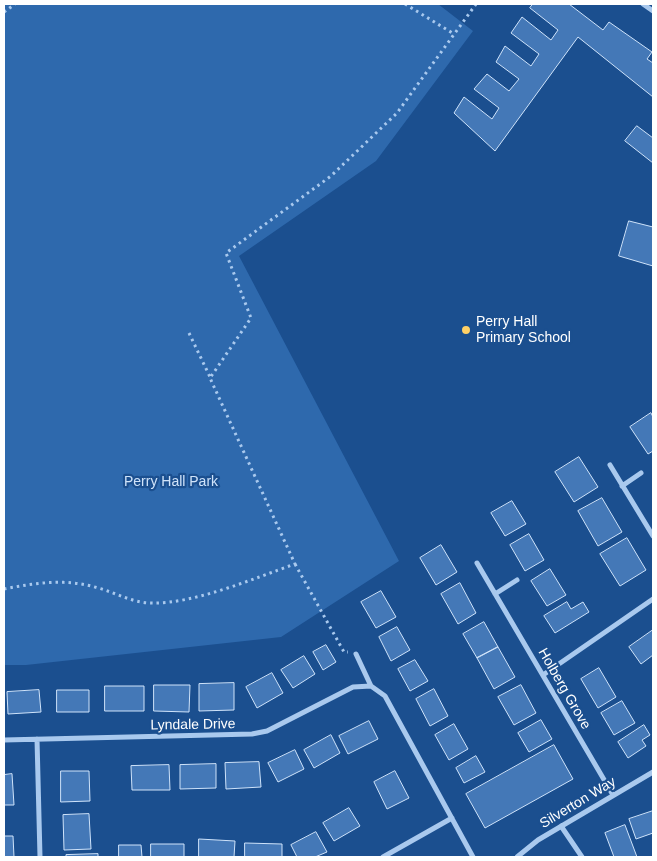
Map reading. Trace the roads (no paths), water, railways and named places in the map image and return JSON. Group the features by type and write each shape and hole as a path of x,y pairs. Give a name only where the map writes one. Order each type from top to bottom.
{"street":[{"path":"644,4 653,11"},
{"path":"610,465 653,536"},
{"path":"622,486 641,473"},
{"name":"Holberg Grove","path":"477,563 613,795"},
{"path":"495,594 517,580"},
{"path":"543,675 653,598"},
{"path":"356,654 372,686 385,696 473,857"},
{"name":"Lyndale Drive","path":"4,740 252,734 267,731 353,687 372,686"},
{"path":"37,739 40,857"},
{"name":"Silverton Way","path":"517,857 538,840 653,772"},
{"path":"383,857 452,818"},
{"path":"562,826 582,857"}],"place":[{"name":"Perry Hall Primary School","path":"466,330"}],"park label":[{"name":"Perry Hall Park","path":"171,482"}]}
